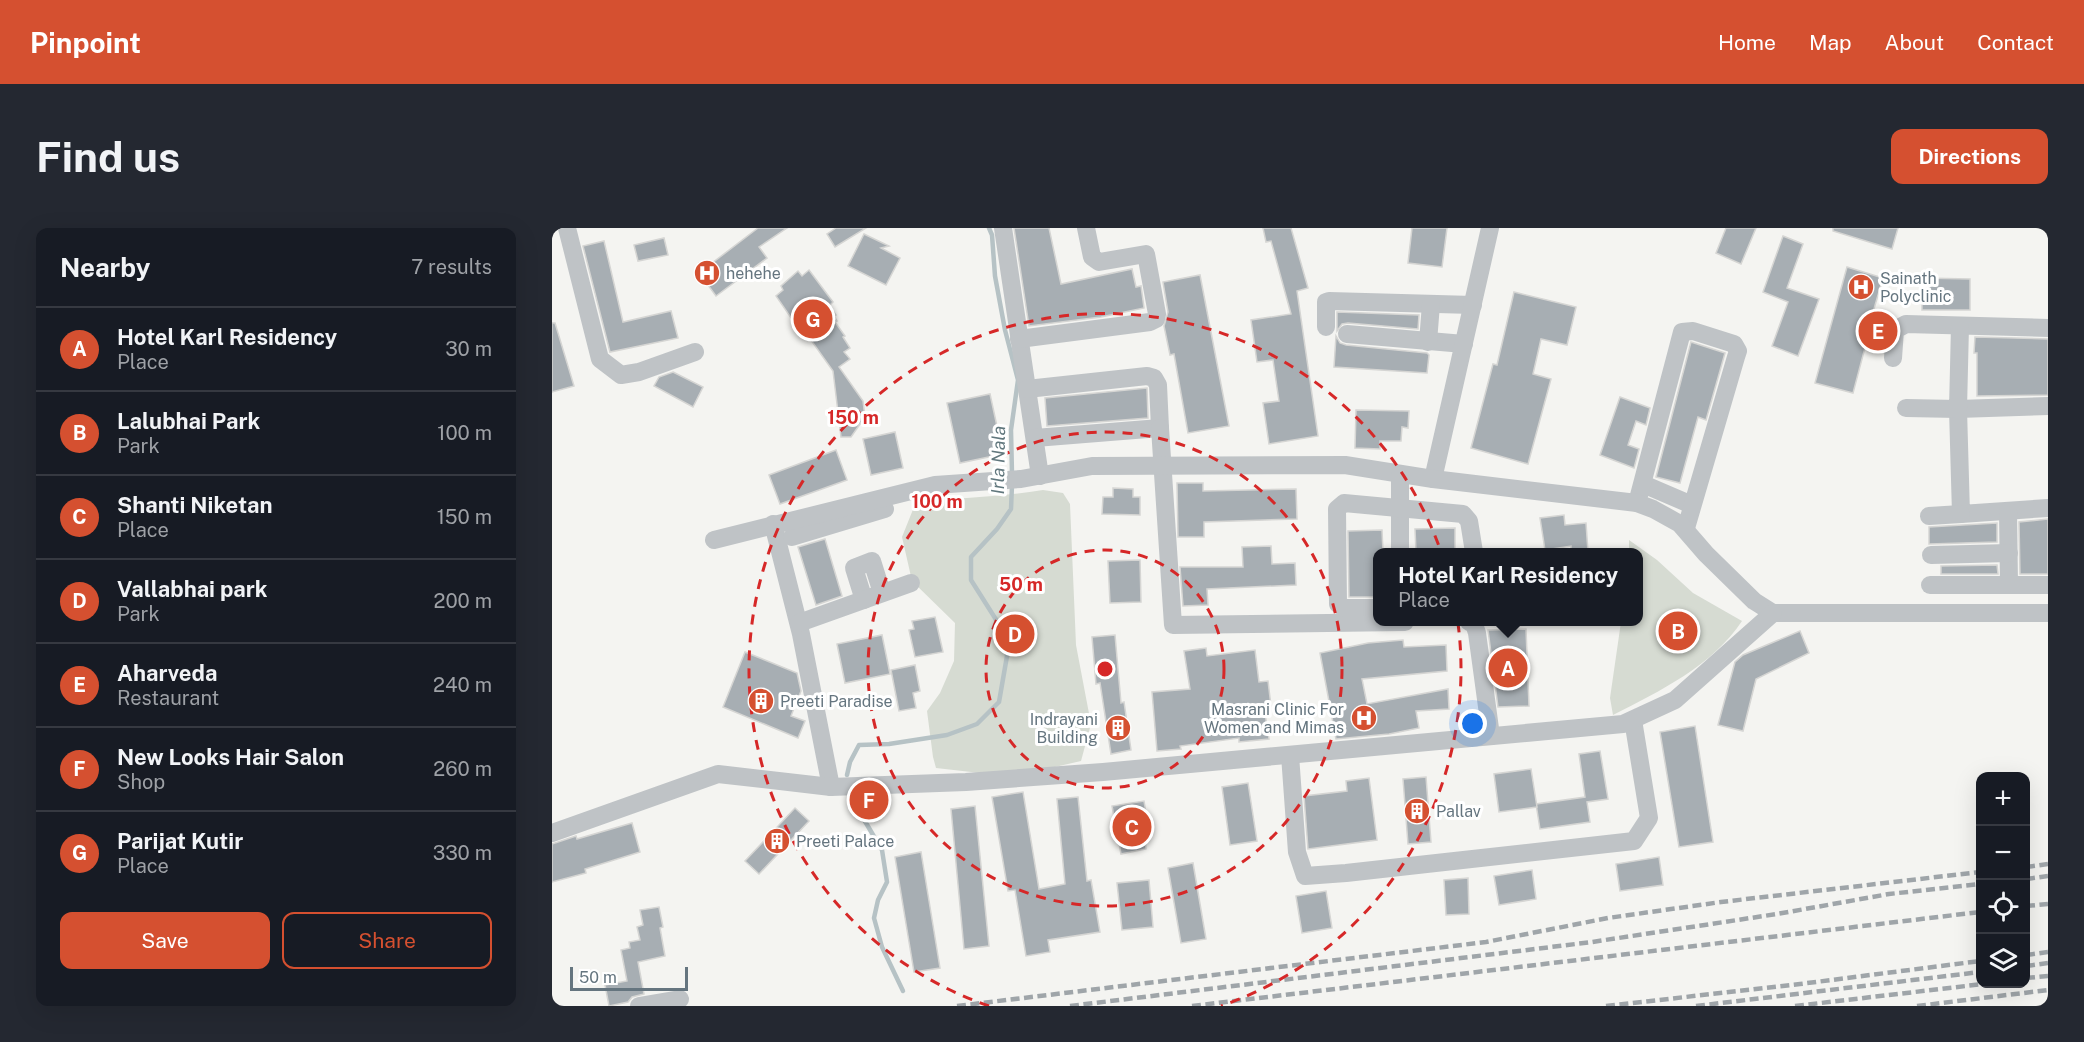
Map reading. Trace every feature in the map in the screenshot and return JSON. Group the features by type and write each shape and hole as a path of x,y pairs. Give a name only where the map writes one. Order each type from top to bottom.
{"street":[{"path":"567,228 600,358 621,375 639,372 695,352"},
{"path":"1003,228 1040,476"},
{"path":"1019,339 1150,322 1156,319 1146,254 1099,262 1092,256 1086,228"},
{"path":"1433,479 1490,228"},
{"path":"1326,327 1326,302 1329,301 1473,305"},
{"path":"1428,342 1431,304"},
{"path":"1893,358 1895,330 1906,324 2048,328"},
{"path":"1960,326 1958,409 1961,514"},
{"path":"1637,503 1682,332 1693,331 1734,344 1738,351 1737,357 1680,500 1674,521"},
{"path":"1347,334 1464,344"},
{"path":"1027,389 1150,376 1156,381 1173,625 1373,622"},
{"path":"1906,408 2048,406"},
{"path":"1035,438 1160,428"},
{"path":"714,540 772,524 801,529 875,507 935,485 1021,479 1092,466 1344,465 1456,482 1637,503 1674,521 1742,590 1773,614 2048,613"},
{"path":"1400,474 1400,548"},
{"path":"1456,482 1456,513"},
{"path":"1643,484 1680,500"},
{"path":"1674,521 1680,500"},
{"path":"1373,608 1344,608 1338,604 1337,509 1341,504 1348,502 1463,514 1468,518 1473,548"},
{"path":"1929,516 2048,508"},
{"path":"2007,511 2009,585"},
{"path":"772,524 798,623 831,787"},
{"path":"1931,555 2009,553"},
{"path":"864,600 856,566 872,561 882,593"},
{"path":"798,623 911,583"},
{"path":"1930,585 2048,585"},
{"path":"552,833 718,774 831,787 966,782 1623,724 1675,700 1773,614"},
{"path":"1475,626 1491,736"},
{"path":"1290,755 1297,852 1305,876 1346,873 1634,842 1649,818 1633,720"},
{"path":"639,1006 680,999"}],"shaded area":[{"path":"1043,490 1063,493 1070,504 1076,645 1091,724 1081,761 1046,769 989,774 936,768 927,711 940,693 954,661 955,623 912,581 902,537 916,502"},
{"path":"1629,540 1640,548 1629,548"},
{"path":"1643,550 1693,593 1742,621 1716,651 1667,687 1613,715 1610,698 1620,626 1643,626"}],"building":[{"path":"758,228 787,228 759,247 767,258 716,296 699,273"},
{"path":"836,228 866,228 835,247 827,234"},
{"path":"1014,228 1049,228 1061,284 1132,269 1136,287 1141,286 1144,308 1101,317 1029,326"},
{"path":"1263,228 1291,228 1308,288 1297,291 1318,436 1269,444 1263,403 1279,401 1273,360 1257,362 1251,320 1291,314 1271,241 1266,242"},
{"path":"1412,228 1447,228 1442,267 1408,263"},
{"path":"1726,228 1756,228 1741,264 1716,253"},
{"path":"1833,228 1898,228 1892,249 1833,231"},
{"path":"864,234 889,246 881,248 900,258 886,285 848,266"},
{"path":"1783,236 1803,244 1787,288 1819,299 1798,356 1772,346 1788,302 1763,292"},
{"path":"664,238 668,255 638,261 634,245"},
{"path":"604,241 623,322 671,311 678,338 610,352 583,246"},
{"path":"1847,267 1883,278 1864,343 1866,344 1853,393 1815,383"},
{"path":"809,270 833,302 829,306 836,315 834,316 837,321 835,322 850,348 844,352 850,359 839,367 863,401 865,417 851,437 841,437 833,371 801,326 798,328 776,296 783,290 781,286 798,271 802,276"},
{"path":"1200,275 1229,426 1188,433 1174,354 1170,355 1164,326 1168,312 1163,282"},
{"path":"1922,278 1970,279 1970,310 1922,310"},
{"path":"1514,292 1576,307 1567,345 1541,339 1533,374 1551,379 1528,464 1471,448 1493,364 1497,365"},
{"path":"1337,312 1419,315 1418,329 1348,323 1342,324 1337,331"},
{"path":"552,323 555,323 574,386 552,392"},
{"path":"1336,336 1340,343 1346,345 1427,353 1429,355 1427,373 1334,367"},
{"path":"1975,337 2048,339 2048,395 1977,396"},
{"path":"1691,342 1725,353 1706,420 1698,417 1680,483 1656,477"},
{"path":"673,372 703,387 693,407 654,386 659,377"},
{"path":"1147,388 1148,418 1047,426 1045,398"},
{"path":"990,394 1003,454 960,463 947,403"},
{"path":"1620,397 1650,408 1646,425 1636,421 1628,445 1639,449 1634,468 1600,455"},
{"path":"1356,410 1409,411 1408,428 1402,427 1401,441 1380,441 1380,449 1355,448"},
{"path":"895,432 903,468 871,475 863,439"},
{"path":"836,450 847,480 780,504 769,475"},
{"path":"1177,483 1203,483 1203,491 1296,489 1297,519 1204,522 1204,537 1178,537"},
{"path":"1113,488 1133,489 1133,497 1140,497 1140,515 1102,514 1103,497 1113,497"},
{"path":"1564,515 1565,525 1586,523 1588,548 1571,548 1571,546 1545,548 1540,518"},
{"path":"2048,519 2048,574 2020,574 2019,522"},
{"path":"1997,523 1997,542 1929,544 1929,527"},
{"path":"1455,528 1455,548 1416,548 1415,529"},
{"path":"1382,530 1383,548 1373,548 1373,597 1349,597 1348,531"},
{"path":"825,539 842,596 816,605 798,547"},
{"path":"1271,546 1272,564 1295,563 1296,585 1207,589 1208,605 1183,606 1180,567 1243,567 1242,547"},
{"path":"1140,560 1141,602 1110,603 1108,561"},
{"path":"1997,565 1998,574 1941,574 1941,566"},
{"path":"935,617 943,652 915,657 909,630 914,629 912,621"},
{"path":"1526,629 1529,706 1498,707 1488,630"},
{"path":"1800,631 1809,653 1756,679 1743,731 1718,725 1735,662 1743,655"},
{"path":"882,635 890,674 845,683 837,644"},
{"path":"1115,635 1121,703 1124,702 1131,750 1111,754 1100,683 1096,684 1092,637"},
{"path":"1403,640 1404,647 1446,645 1447,671 1362,679 1367,704 1448,689 1449,709 1416,711 1419,728 1389,734 1336,739 1320,653 1368,643"},
{"path":"1206,648 1207,656 1255,650 1259,682 1268,681 1271,706 1264,707 1269,739 1239,742 1239,738 1157,751 1152,692 1190,689 1184,651"},
{"name":"Preeti Paradise","path":"745,652 797,673 801,691 791,716 805,721 798,738 723,707"},
{"path":"915,665 920,691 913,693 916,708 899,711 891,670"},
{"path":"1695,726 1713,842 1679,847 1660,732"},
{"path":"1600,751 1608,799 1587,802 1590,822 1540,829 1536,804 1585,797 1579,754"},
{"path":"1531,769 1537,807 1499,812 1494,774"},
{"name":"Pallav","path":"1426,777 1431,842 1408,844 1403,779"},
{"path":"1369,778 1377,840 1308,849 1304,796 1347,791 1346,781"},
{"path":"1248,783 1257,841 1230,845 1222,787"},
{"path":"1023,792 1039,889 1065,884 1057,799 1078,797 1087,881 1091,880 1100,932 1048,940 1050,952 1026,956 1015,890 1008,891 992,797"},
{"path":"1144,801 1150,838 1145,838 1146,849 1121,854 1112,806"},
{"path":"975,806 989,946 964,949 951,809"},
{"name":"Preeti Palace","path":"795,808 809,821 759,874 745,861"},
{"path":"632,823 640,852 585,869 586,873 552,882 552,844"},
{"path":"921,852 940,968 914,972 895,857"},
{"path":"1659,857 1663,885 1620,891 1616,864"},
{"path":"1193,863 1206,939 1181,943 1168,868"},
{"path":"1532,870 1536,899 1499,905 1494,876"},
{"path":"1468,878 1469,914 1446,915 1444,880"},
{"path":"1149,880 1153,927 1122,930 1117,883"},
{"path":"1326,891 1332,928 1302,933 1296,896"},
{"path":"659,907 665,956 638,962 644,994 632,997 628,1002 609,1006 605,985 627,981 621,950 630,948 629,942 640,940 637,927 643,925 640,910"}],"waterway":[{"name":"Irla Nala","path":"989,228 992,235 995,276 1005,330 1018,380 1011,430 1012,474"},
{"name":"Irla Nala","path":"847,775 850,762 859,745 889,744 947,735 977,724 999,702 1007,656 1007,637 971,580 971,557 997,529 1011,509 1012,485"},
{"name":"Irla Nala","path":"850,796 882,850 887,882 878,900 874,918 882,947 903,991"}],"railway":[{"path":"2030,866 2048,864"},
{"path":"957,1006 1486,942 1608,918 1721,902 1976,872"},
{"path":"2030,878 2048,876"},
{"path":"1070,1006 1592,942 1777,914 1889,894 1976,884"},
{"path":"2030,906 2048,904"},
{"path":"1192,1006 1976,912"},
{"path":"2030,954 2048,952"},
{"path":"1606,1006 1976,962"},
{"path":"2030,965 2048,963"},
{"path":"1696,1006 1976,972"},
{"path":"2030,978 2048,976"},
{"path":"1795,1006 1976,985"},
{"path":"1917,1006 2048,990"}],"place":[{"name":"hehehe","path":"707,273"},
{"name":"Sainath Polyclinic","path":"1861,287"},
{"name":"Parijat Kutir","path":"813,319"},
{"name":"Aharveda","path":"1878,331"},
{"name":"Lalubhai Park","path":"1678,631"},
{"name":"Vallabhai park","path":"1015,634"},
{"name":"Hotel Karl Residency","path":"1508,668"},
{"name":"Preeti Paradise","path":"761,701"},
{"name":"Masrani Clinic For Women and Mimas","path":"1364,718"},
{"name":"Indrayani Building","path":"1118,728"},
{"name":"New Looks Hair Salon","path":"869,800"},
{"name":"Pallav","path":"1417,811"},
{"name":"Shanti Niketan","path":"1132,827"},
{"name":"Preeti Palace","path":"777,841"}]}
